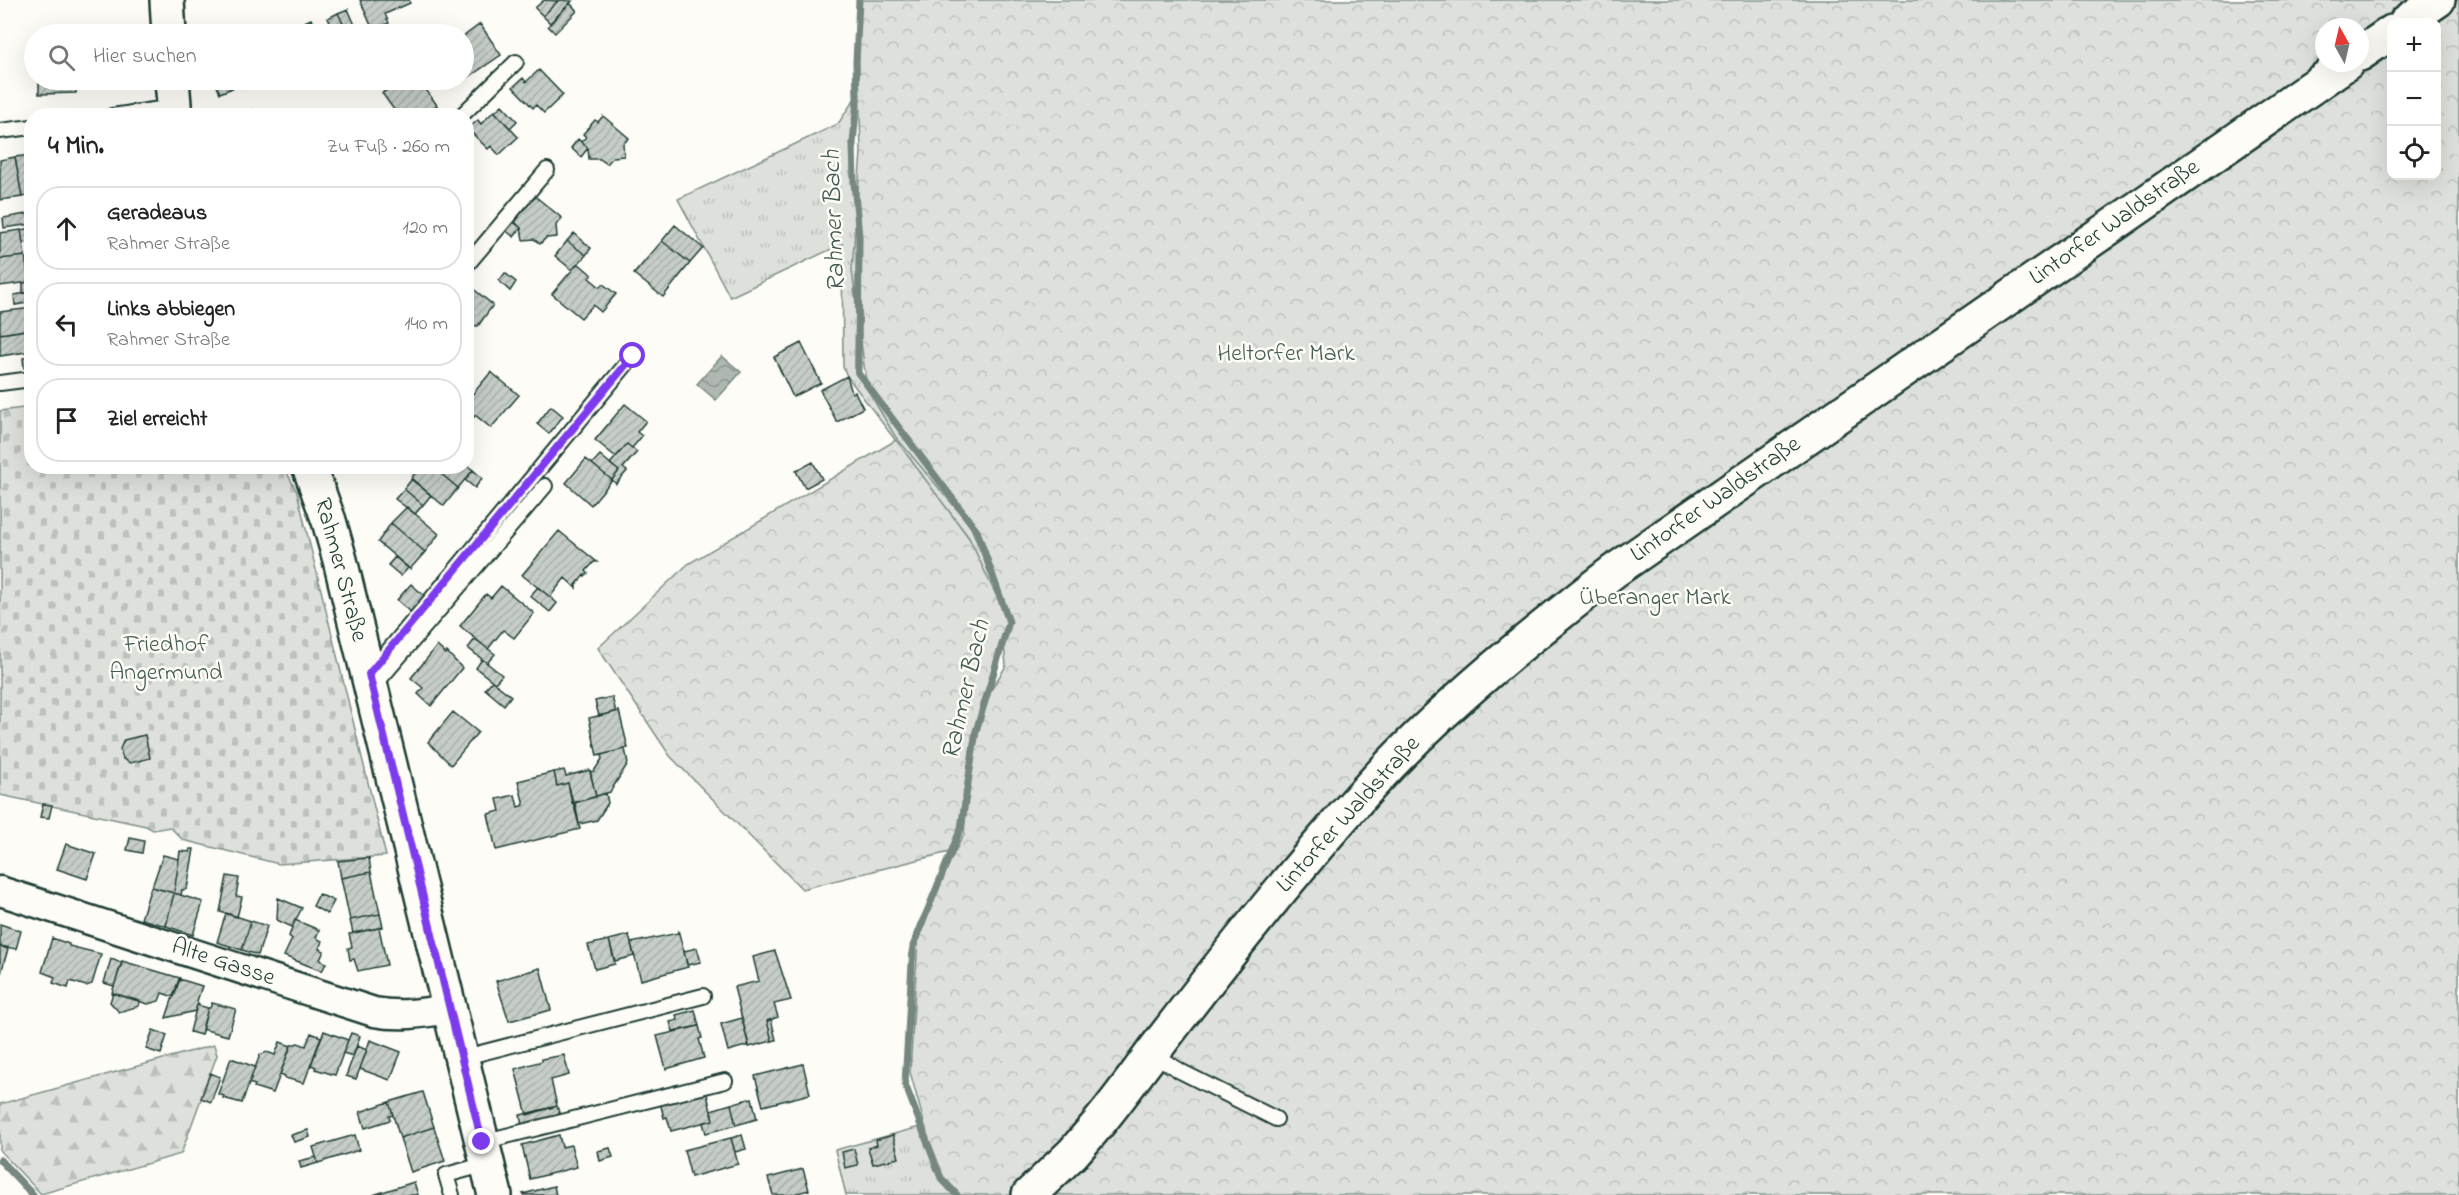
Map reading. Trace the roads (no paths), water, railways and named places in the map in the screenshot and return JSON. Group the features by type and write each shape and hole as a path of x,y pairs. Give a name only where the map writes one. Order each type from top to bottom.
{"main road":[{"path":"167,0 168,24"},
{"path":"2412,18 2438,0"},
{"path":"2369,48 2387,35"},
{"name":"Lintorfer Waldstraße","path":"1029,1195 1073,1153 1098,1124 1280,889 1374,783 1446,711 1538,631 1614,571 1685,521 2334,72"},
{"name":"Rahmer Straße","path":"312,474 329,521 370,681 488,1167"}],"street":[{"name":"Alte Gasse","path":"0,891 374,1012 393,1016 449,1009"}],"lane":[{"path":"468,108 516,62"},
{"path":"145,108 173,101"},
{"path":"0,131 24,128"},
{"path":"474,257 548,170"},
{"name":"Rahmer Straße","path":"370,681 633,356"},
{"path":"0,383 24,380"},
{"path":"370,681 545,486"},
{"path":"461,1058 703,996"},
{"path":"1152,1053 1180,1071 1276,1119"},
{"path":"452,1195 446,1175 488,1167 725,1080"}],"water":[{"path":"722,356 741,372 716,400 697,384"}],"waterway":[{"name":"Rahmer Bach","path":"859,0 857,99 853,144 859,237 858,373 977,531 1009,622 976,731 961,828 913,946 905,1084 941,1178 957,1195"},
{"path":"0,1160 33,1195"}],"park label":[{"name":"Heltorfer Mark","path":"1286,354"},
{"name":"Überanger Mark","path":"1655,598"},
{"name":"Friedhof Angermund","path":"166,659"}]}
